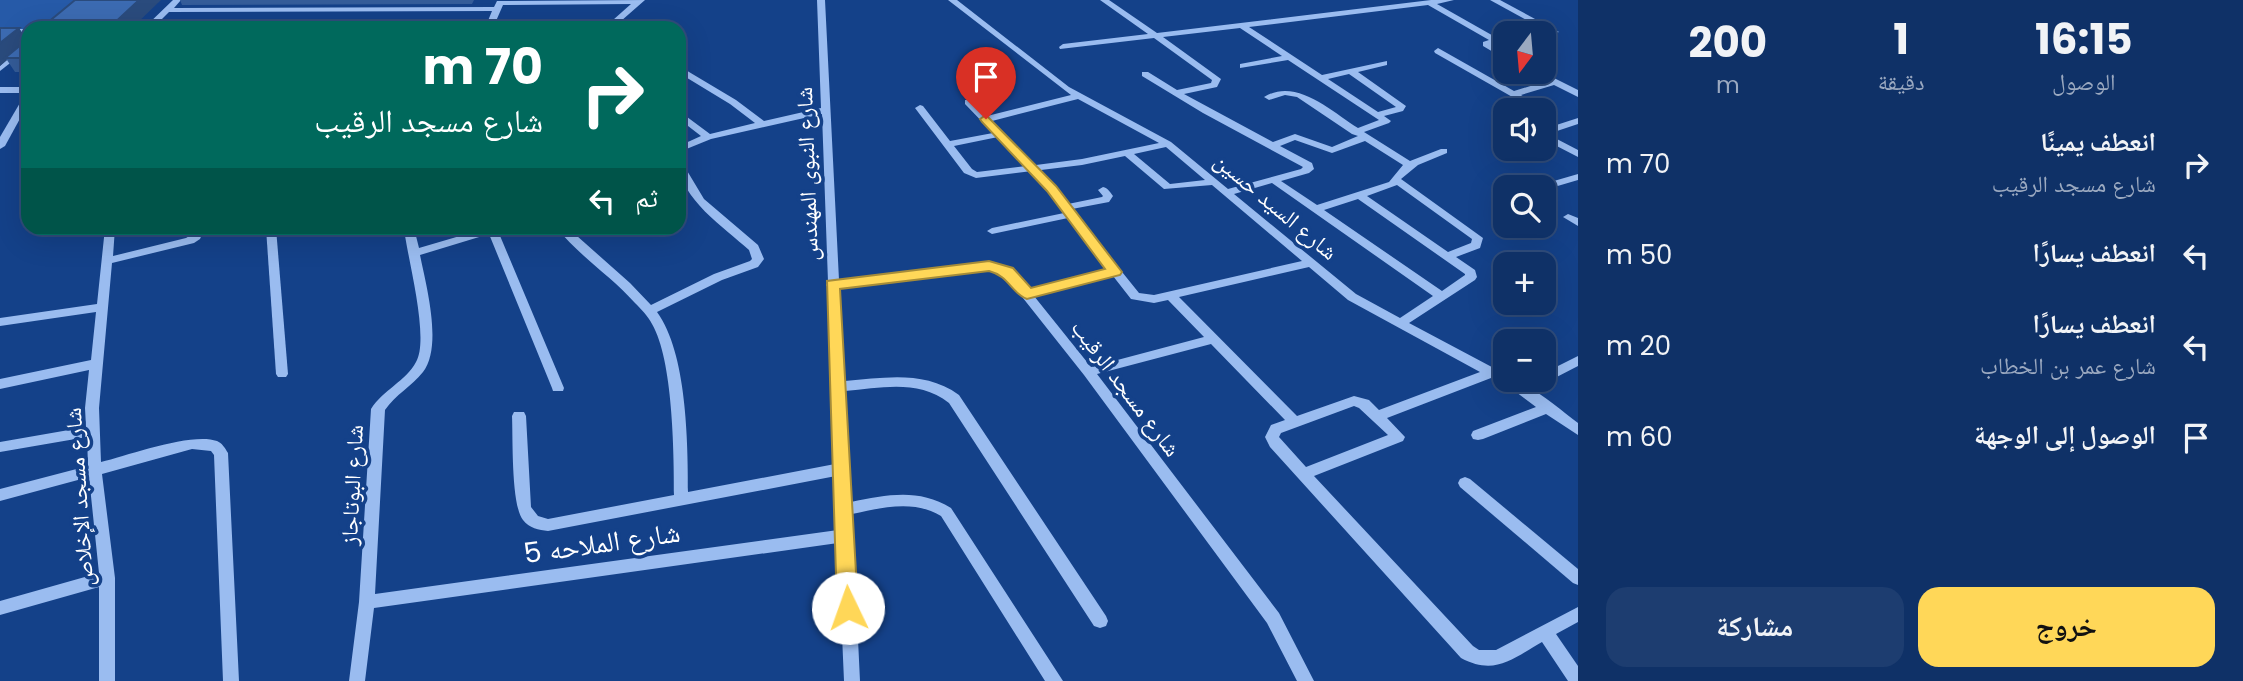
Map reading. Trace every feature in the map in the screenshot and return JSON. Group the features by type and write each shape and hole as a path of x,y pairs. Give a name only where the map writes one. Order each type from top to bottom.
{"street":[{"path":"155,21 177,0"},
{"name":"شارع النبوى المهندس","path":"821,0 842,510 852,681"},
{"path":"1104,0 1217,79 1214,85 1174,93"},
{"path":"1063,47 1450,0"},
{"path":"1494,0 1534,21"},
{"path":"167,10 640,1"},
{"path":"616,21 640,1"},
{"name":"شارع السيد حسين","path":"953,2 1078,96 1168,144 1352,297 1492,373"},
{"path":"1430,2 1493,39"},
{"path":"492,21 500,4"},
{"path":"1241,25 1386,123 1332,150 1295,137 1272,146"},
{"path":"0,31 21,31"},
{"path":"0,68 21,51"},
{"path":"1438,51 1521,98"},
{"path":"1243,65 1288,57"},
{"path":"1320,78 1384,63"},
{"path":"1351,71 1401,106 1400,109 1377,115"},
{"path":"686,73 733,102 762,124"},
{"path":"1145,74 1174,93 1304,162 1309,169 1228,192"},
{"path":"1556,83 1578,94"},
{"path":"1514,94 1548,84"},
{"path":"0,90 21,90"},
{"path":"1269,97 1285,92 1300,95 1410,166"},
{"path":"986,119 1078,96"},
{"path":"968,102 1035,169 1135,296 1145,300 1310,263"},
{"path":"920,107 968,171 976,175 1035,169 1168,144"},
{"path":"0,146 21,108"},
{"path":"686,146 708,137 825,110"},
{"path":"1556,119 1565,124"},
{"path":"686,120 708,137"},
{"path":"1578,121 1545,132 1550,139 1578,154"},
{"path":"947,145 1001,134"},
{"path":"1317,209 1393,184 1417,159 1444,151"},
{"path":"1128,153 1168,187 1215,182"},
{"path":"1556,183 1578,177"},
{"path":"649,311 718,277 754,264 758,259 754,248 700,201 686,178"},
{"path":"1395,179 1478,238 1476,245 1448,256"},
{"path":"1274,180 1441,296"},
{"path":"992,231 1105,200 1108,196 1103,190"},
{"path":"1359,195 1466,269 1471,277 1399,324"},
{"name":"شارع مسجد الإخلاص","path":"107,681 107,578 93,431 95,364 109,235"},
{"path":"107,261 190,242 198,235"},
{"path":"272,235 282,374"},
{"name":"شارع البوتاجاز","path":"357,681 367,602 378,409 388,393 418,370 428,351 410,235"},
{"path":"414,253 472,235"},
{"path":"498,235 558,388"},
{"path":"569,235 649,311 667,344 680,438 681,498"},
{"name":"شارع مسجد الرقيب","path":"832,285 989,266 1008,271 1088,372 1273,618 1306,681"},
{"path":"1027,294 1114,272"},
{"path":"1170,295 1295,422"},
{"path":"0,322 102,307"},
{"path":"1088,372 1213,339"},
{"path":"1556,372 1578,361"},
{"path":"0,384 95,364"},
{"path":"1378,416 1492,373"},
{"path":"837,387 919,383 945,390 954,399 1100,621"},
{"name":"شارع السيد حسين","path":"1526,392 1578,430"},
{"path":"1304,474 1398,437 1364,404 1354,401 1276,429 1272,438 1304,474 1466,652 1478,658 1497,658 1578,614"},
{"path":"1478,435 1548,408"},
{"path":"519,416 524,507 527,517 536,523 548,525 841,470"},
{"path":"0,447 93,431"},
{"path":"0,495 95,472 192,444 215,446 221,453 231,681"},
{"path":"1465,483 1578,578"},
{"path":"842,510 909,498 935,504 946,512 1055,681"},
{"name":"شارع الملاحه 5","path":"367,602 844,536"},
{"path":"0,608 107,578"},
{"path":"1545,632 1578,681"}],"shaded area":[{"path":"0,0 83,0 58,21 21,21 21,29 0,30"}],"building":[{"path":"75,0 139,0 116,21 50,21"},
{"path":"458,20 458,21 148,21"},
{"path":"0,28 19,28 0,43"},
{"path":"21,45 21,58 5,58"}],"route":[{"path":"848,608 832,285 989,266 1008,271 1027,294 1114,272 1073,214 986,119"}]}
